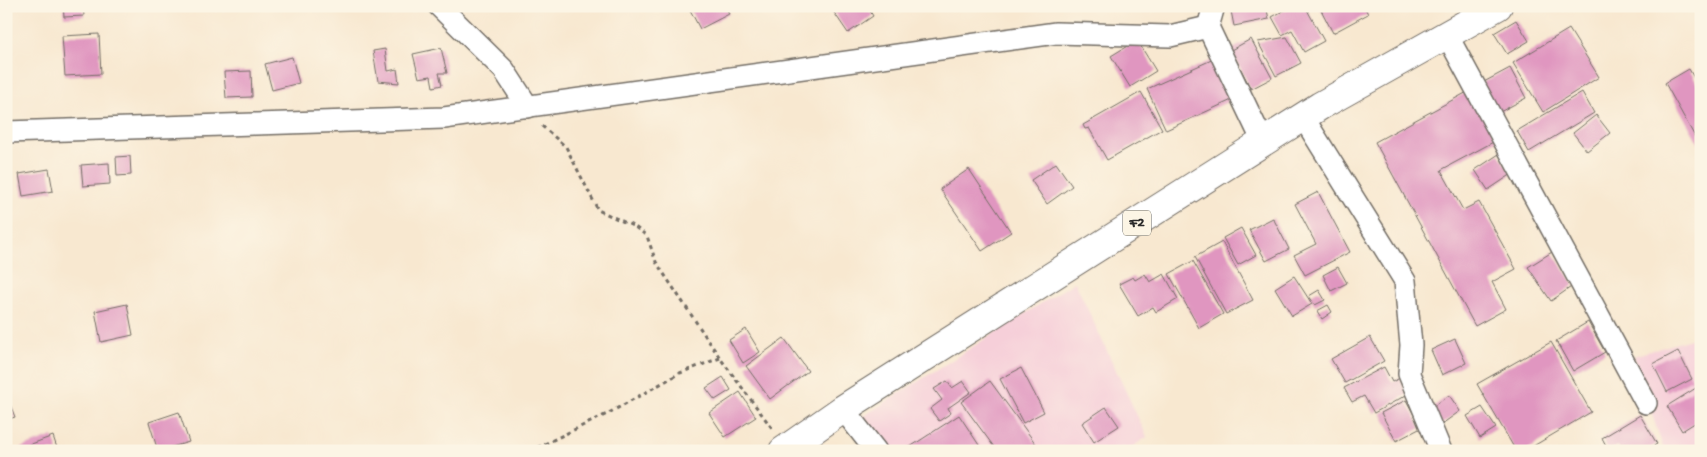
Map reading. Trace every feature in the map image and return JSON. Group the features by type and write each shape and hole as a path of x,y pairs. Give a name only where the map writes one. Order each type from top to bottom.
{"main road":[{"name":"F2","path":"785,449 843,409 1303,117 1498,6"}],"street":[{"path":"439,6 504,70 528,107"},
{"path":"1214,6 1208,28 1263,142"},
{"path":"6,132 444,118 1056,33 1170,36 1208,28"},
{"path":"1447,35 1646,403"},
{"path":"1303,117 1405,281 1410,344 1409,374 1441,451"},
{"path":"843,409 876,451"}],"path":[{"path":"528,107 543,128 566,147 598,210 635,227 647,236 656,262 720,358 785,449"},
{"path":"530,451 607,414 680,373 720,358"}],"shaded area":[{"path":"1075,282 1147,437 1126,451 883,451 859,419"},
{"path":"1698,337 1701,341 1701,451 1664,451 1633,356"}],"building":[{"path":"63,6 83,6 84,16 64,17"},
{"path":"688,6 725,6 729,14 700,29"},
{"path":"840,6 867,6 873,16 848,33 833,11"},
{"path":"1230,6 1266,6 1269,19 1234,26"},
{"path":"1292,6 1305,6 1324,41 1304,52 1292,30 1282,35 1272,17"},
{"path":"1319,6 1364,6 1368,14 1333,33"},
{"path":"1516,20 1529,41 1507,54 1494,33"},
{"path":"1569,29 1599,77 1543,112 1513,63"},
{"path":"99,34 101,74 65,76 62,36"},
{"path":"1287,37 1301,63 1276,76 1258,42"},
{"path":"1251,39 1272,78 1251,89 1231,50"},
{"path":"1137,40 1156,71 1130,87 1111,56"},
{"path":"441,48 447,73 439,73 442,85 433,87 431,76 419,78 413,54"},
{"path":"385,49 388,71 397,69 399,83 378,81 373,51"},
{"path":"292,57 299,83 272,90 265,64"},
{"path":"1216,58 1234,99 1166,130 1147,89"},
{"path":"1510,68 1526,98 1498,113 1482,83"},
{"path":"1689,69 1701,90 1699,144 1665,83"},
{"path":"251,71 252,97 226,98 224,72"},
{"path":"1471,90 1497,140 1441,170 1463,210 1479,202 1516,269 1492,282 1506,309 1475,326 1375,142"},
{"path":"1141,92 1162,129 1107,160 1089,128 1085,129 1083,125"},
{"path":"1582,92 1594,113 1529,152 1517,131"},
{"path":"1596,115 1610,133 1587,151 1573,133"},
{"path":"1499,154 1512,174 1488,190 1475,170"},
{"path":"130,156 131,175 117,176 116,157"},
{"path":"109,163 110,184 83,186 81,165"},
{"path":"1056,163 1072,186 1047,204 1031,180"},
{"path":"49,169 53,191 23,196 19,174"},
{"path":"969,169 1011,232 982,251 940,189"},
{"path":"1318,192 1350,252 1305,275 1294,255 1316,244 1295,204"},
{"path":"1273,218 1289,249 1266,261 1249,230"},
{"path":"1241,228 1256,255 1238,265 1223,238"},
{"path":"1222,242 1253,300 1226,314 1195,257"},
{"path":"1552,252 1574,285 1551,301 1528,267"},
{"path":"1193,261 1223,314 1199,328 1169,274"},
{"path":"1338,267 1347,283 1331,291 1323,275"},
{"path":"1145,274 1150,282 1164,274 1178,299 1156,312 1153,307 1138,316 1119,284 1133,277 1135,280"},
{"path":"1294,276 1312,304 1292,316 1275,288"},
{"path":"1319,290 1325,300 1315,305 1309,296"},
{"path":"127,304 133,335 101,342 95,311"},
{"path":"1328,305 1332,312 1322,319 1317,311"},
{"path":"1588,322 1605,352 1573,371 1556,341"},
{"path":"746,329 760,352 743,363 729,340"},
{"path":"1370,337 1384,361 1345,383 1331,359"},
{"path":"784,338 808,371 770,399 746,366"},
{"path":"1455,339 1466,363 1442,375 1431,350"},
{"path":"1551,342 1591,412 1525,451 1516,451 1477,384"},
{"path":"1678,351 1692,379 1667,392 1653,364"},
{"path":"1384,367 1392,382 1400,378 1408,394 1374,413 1364,396 1352,402 1344,388"},
{"path":"1021,368 1044,412 1023,423 1000,379"},
{"path":"723,377 731,390 715,400 706,388"},
{"path":"947,381 952,388 963,381 971,392 948,408 951,413 939,421 930,409 942,400 934,389"},
{"path":"990,381 1041,451 997,451 961,402"},
{"path":"1696,388 1701,395 1701,419 1682,431 1667,406"},
{"path":"740,392 756,417 725,437 709,413"},
{"path":"6,394 15,417 6,420"},
{"path":"1449,395 1460,411 1442,424 1430,409"},
{"path":"1406,400 1421,428 1396,441 1381,413"},
{"path":"1106,407 1119,426 1094,442 1082,423"},
{"path":"1482,407 1496,428 1480,438 1467,416"},
{"path":"179,412 189,442 158,451 149,422"},
{"path":"959,415 983,451 904,451"},
{"path":"1640,415 1657,444 1646,451 1620,451 1618,446 1609,451 1602,438"},
{"path":"53,436 58,451 14,451 26,446"}]}
